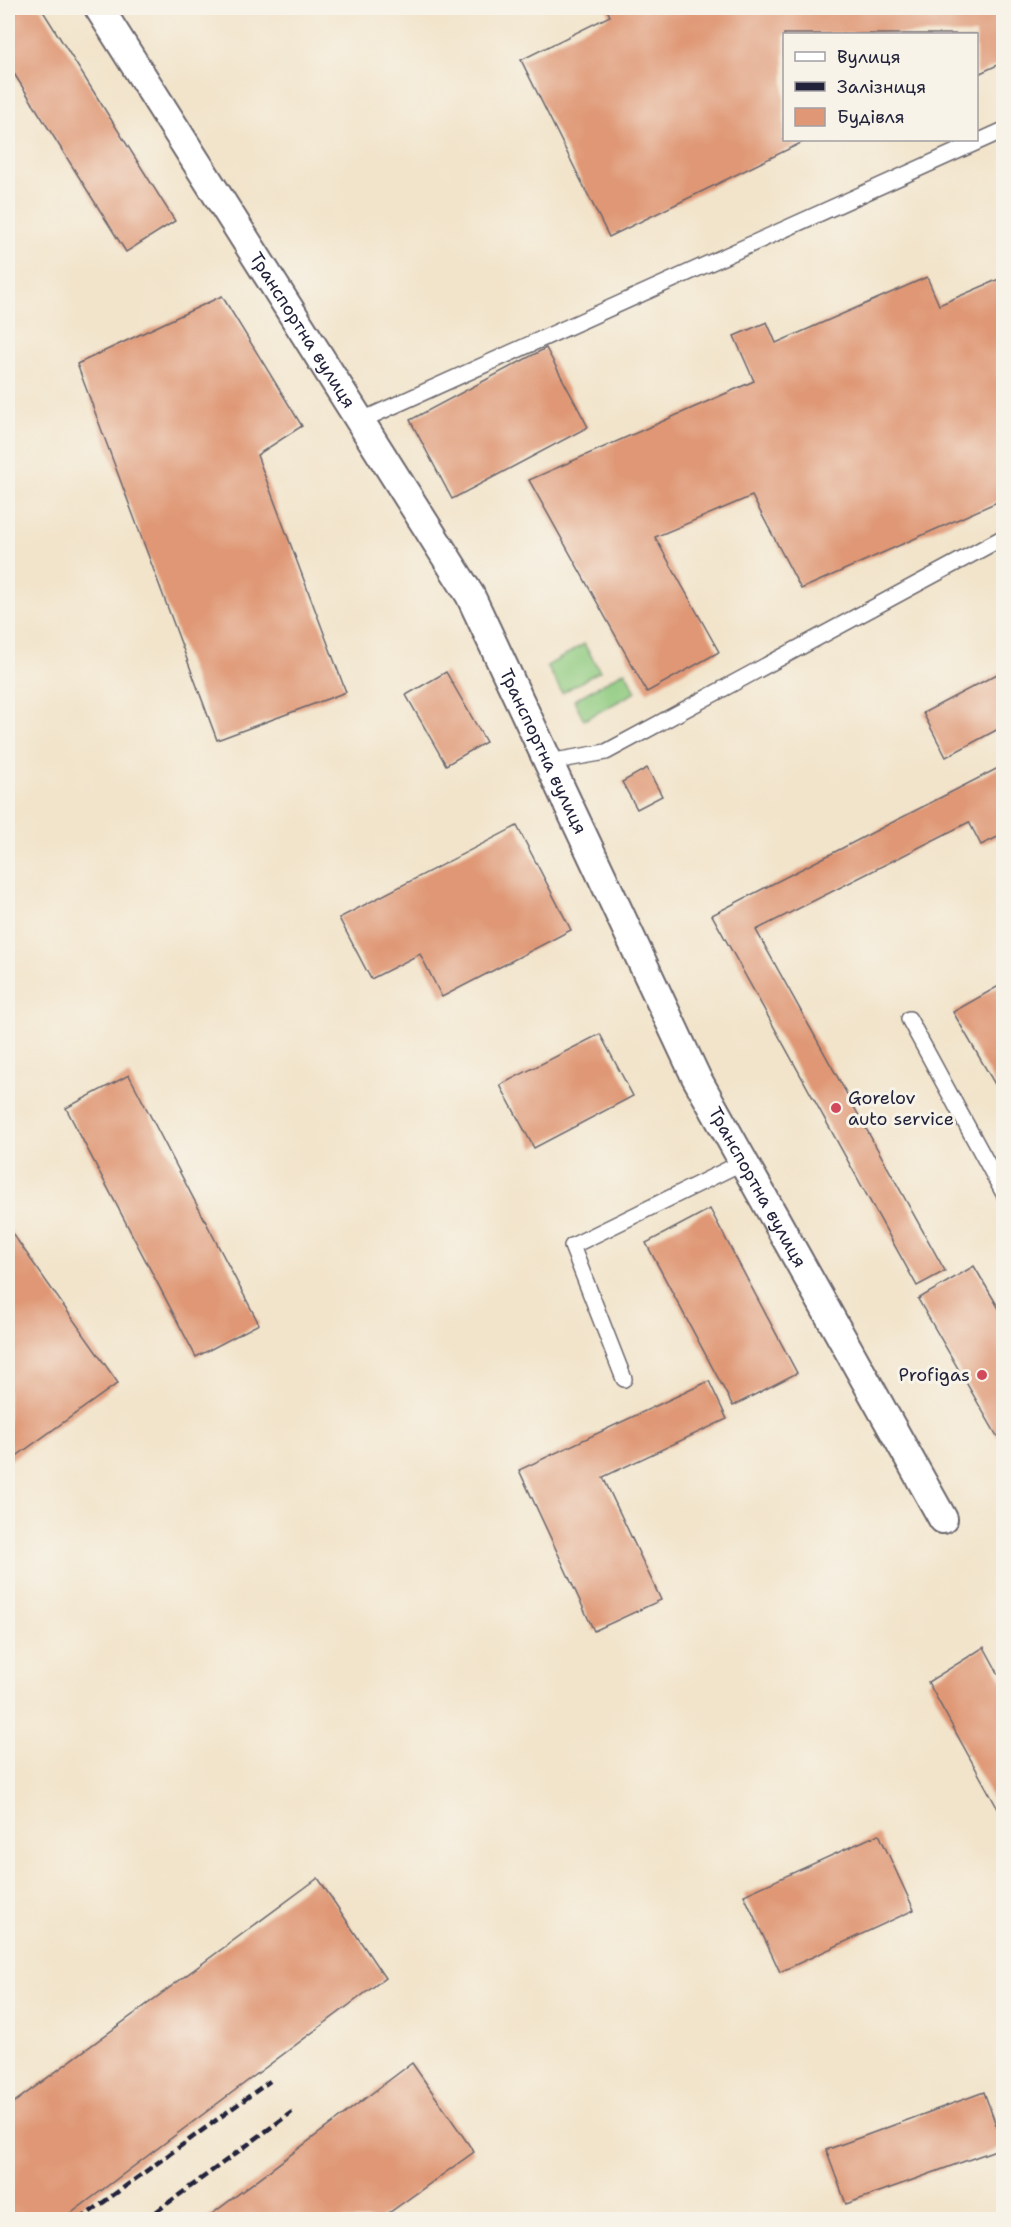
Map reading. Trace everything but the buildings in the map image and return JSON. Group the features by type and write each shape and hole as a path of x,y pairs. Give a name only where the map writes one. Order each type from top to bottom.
{"street":[{"name":"Транспортна вулиця","path":"99,8 470,595 696,1077 943,1520"}],"lane":[{"path":"360,421 1004,130"},
{"path":"549,762 606,752 1004,537"},
{"path":"909,1019 1004,1194"},
{"path":"624,1379 572,1246 743,1162"}],"green space":[{"path":"584,644 600,671 562,693 547,666"},
{"path":"625,671 636,692 584,720 574,700"}],"railway":[{"path":"79,2220 270,2081"},
{"path":"145,2220 292,2112"}],"place":[{"name":"Gorelov auto service","path":"836,1108"},
{"name":"Profigas","path":"982,1375"}]}
